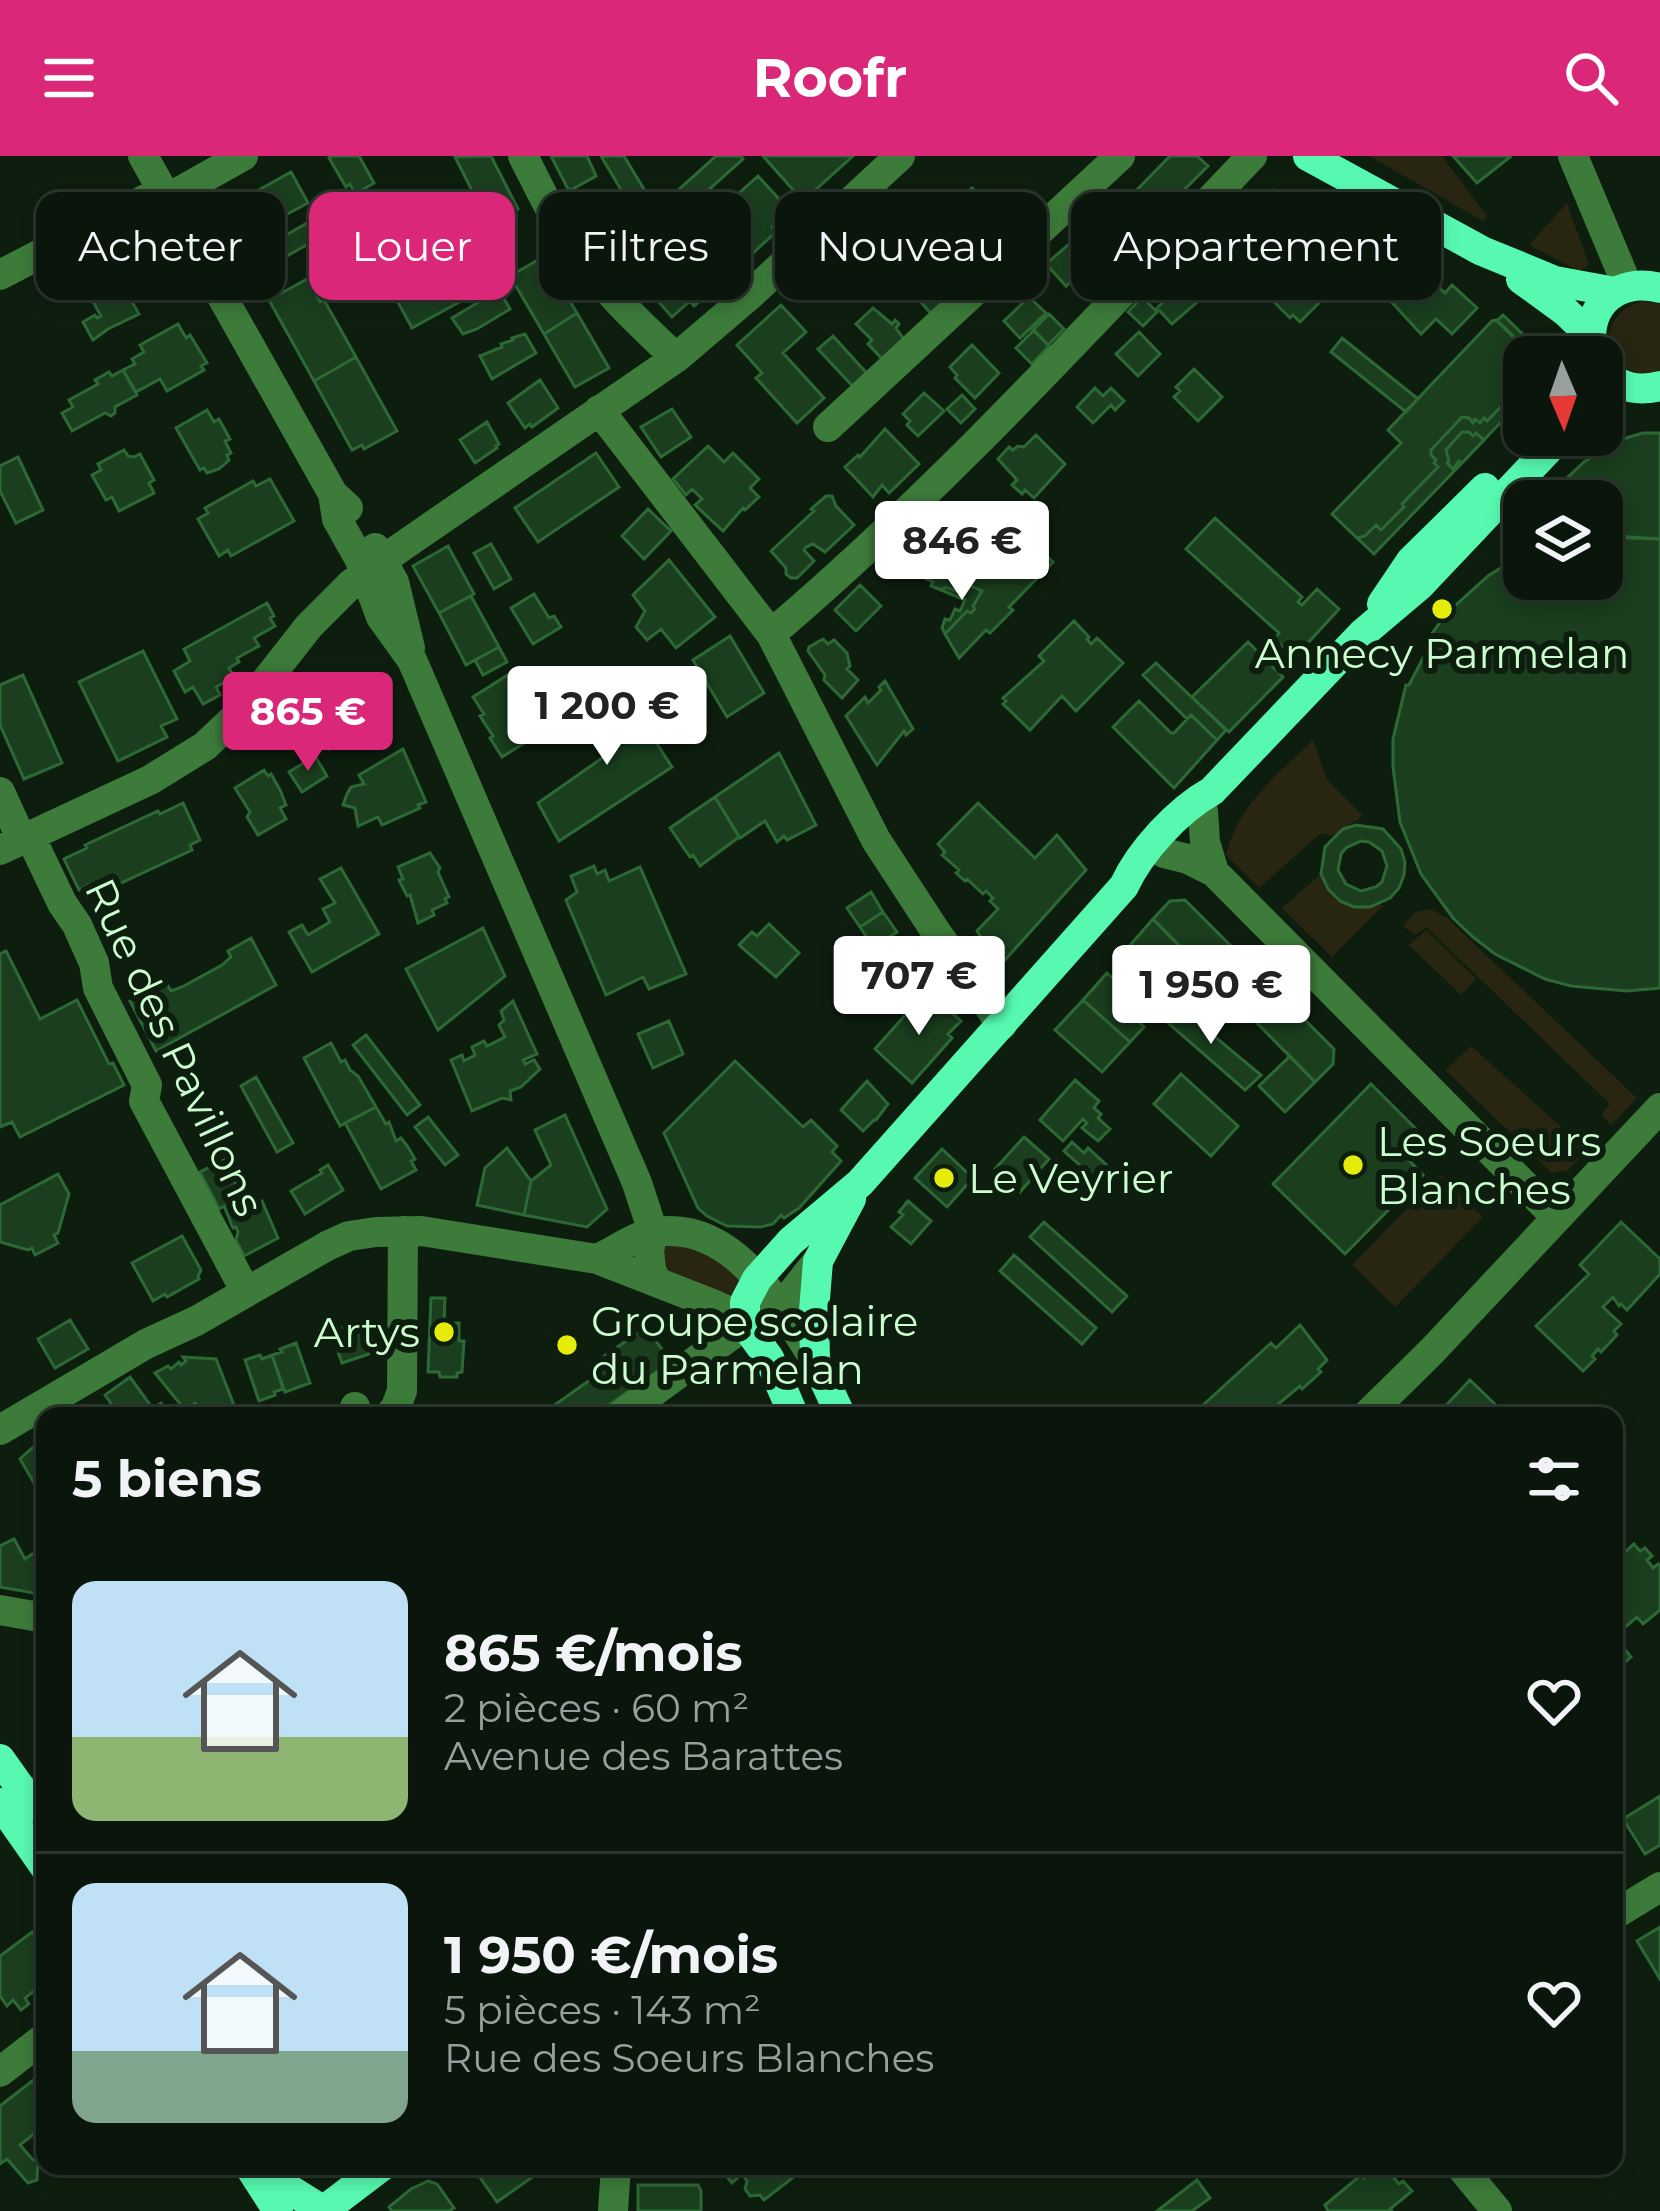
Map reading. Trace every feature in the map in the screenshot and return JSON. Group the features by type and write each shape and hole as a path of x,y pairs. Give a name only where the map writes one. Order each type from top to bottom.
{"main road":[{"path":"1308,156 1482,251 1555,281 1622,290 1644,285 1660,288"},
{"path":"1482,251 1558,305 1581,336"},
{"path":"1595,336 1597,311 1622,290"},
{"path":"1362,634 1411,561 1517,456"},
{"path":"1124,886 1145,875 1362,634 1420,585 1542,456"},
{"path":"790,1407 769,1358 745,1324 746,1302 757,1279 791,1241 860,1183 1124,886 1134,864 1194,801 1207,801"},
{"path":"837,1407 815,1360 818,1261 860,1183"},
{"path":"0,1759 36,1804"},
{"path":"0,1803 36,1855"},
{"path":"255,2175 278,2211"},
{"path":"274,2175 324,2211"},
{"path":"298,2175 324,2211"},
{"path":"324,2211 370,2175"}],"street":[{"path":"143,156 164,192"},
{"path":"169,192 243,156"},
{"path":"523,156 576,250 676,358"},
{"path":"17,842 150,780 218,735 322,611 374,567 676,358 900,156"},
{"path":"828,427 1120,156"},
{"path":"771,634 944,475 1252,156"},
{"path":"1573,156 1622,290"},
{"path":"0,275 36,257"},
{"path":"225,300 334,494 351,510 374,567 402,605 412,660 618,1134 653,1232 649,1251 656,1282"},
{"path":"599,410 771,634 876,840 1002,1025"},
{"name":"Rue des Pavillons","path":"0,792 17,842 77,925 94,963 98,988 147,1085 144,1102 246,1292"},
{"path":"1207,801 1205,842 1214,872"},
{"path":"1164,854 1214,872 1556,1217"},
{"path":"1375,1407 1659,1109"},
{"path":"397,1407 401,1391 403,1231"},
{"path":"597,1259 653,1232 677,1231 729,1249 791,1241"},
{"path":"39,1407 338,1240 376,1232 444,1234 597,1259 730,1312 745,1324"},
{"path":"729,1249 782,1307 815,1360"},
{"path":"632,1407 745,1324 766,1319 782,1307 818,1261"},
{"path":"0,1430 36,1409"},
{"path":"0,1610 36,1616"},
{"path":"1623,1910 1660,1887"},
{"path":"0,2072 36,2044"},
{"path":"1467,2175 1497,2211"}],"shaded area":[{"path":"1369,156 1442,156 1487,216 1483,221 1441,197 1441,192 1432,192"},
{"path":"1567,203 1589,265 1579,271 1529,245"},
{"path":"1644,301 1660,304 1660,371 1641,373 1623,365 1623,336 1610,333 1626,308"},
{"path":"1313,740 1327,780 1363,816 1333,836 1321,833 1259,888 1226,855 1232,837 1249,805"},
{"path":"1321,874 1332,894 1345,904 1384,905 1332,957 1282,908"},
{"path":"1431,909 1447,918 1637,1098 1611,1125 1601,1115 1610,1104 1426,927 1416,935 1403,926 1416,912"},
{"path":"1426,930 1476,979 1461,995 1409,945"},
{"path":"1471,1046 1578,1142 1588,1131 1598,1141 1567,1171 1552,1173 1445,1070"},
{"path":"1440,1175 1483,1217 1395,1307 1352,1265"},
{"path":"689,1242 745,1276 738,1300 665,1272 657,1249"}],"building":[{"path":"359,156 374,183 354,192 329,158"},
{"path":"491,156 509,192 473,192 455,157"},
{"path":"551,156 587,156 596,176 569,191"},
{"path":"601,156 624,156 645,191 622,192"},
{"path":"716,156 743,159 706,192 676,192"},
{"path":"763,156 853,156 813,192 795,192"},
{"path":"1170,156 1197,156 1208,166 1186,192 1135,192"},
{"path":"1453,156 1509,156 1510,157 1477,183"},
{"path":"291,172 308,203 285,215 285,192 255,192"},
{"path":"758,176 775,195 775,233 752,254 751,192 740,192"},
{"path":"307,223 309,226 309,244 285,257 285,236"},
{"path":"1071,242 1071,281 1066,286 1047,263"},
{"path":"539,259 539,300 569,300 577,313 544,334 515,285 515,273"},
{"path":"307,279 309,300 324,300 356,357 314,381 269,300 285,300 285,291"},
{"path":"1452,285 1477,308 1452,334 1436,319 1421,334 1390,300 1441,300 1441,289 1445,293"},
{"path":"92,300 131,300 139,314 93,340 83,322 101,316"},
{"path":"397,300 463,300 412,328"},
{"path":"482,300 505,300 510,309 463,334 452,318"},
{"path":"657,300 701,300 694,306 690,301 672,317"},
{"path":"919,300 956,300 936,319"},
{"path":"1026,300 1046,313 1020,338 1004,321"},
{"path":"1145,300 1157,312 1143,326 1128,312"},
{"path":"1165,300 1200,300 1172,324 1157,308"},
{"path":"1272,300 1322,300 1300,322 1293,315 1290,318"},
{"path":"781,305 806,332 783,353 824,398 797,423 756,378 762,373 737,345"},
{"path":"873,308 892,324 895,320 899,324 896,328 908,345 888,365 856,324"},
{"path":"577,313 609,368 575,387 544,334"},
{"path":"1049,314 1064,329 1048,345 1033,330"},
{"path":"1503,315 1524,336 1512,336 1497,321"},
{"path":"1497,320 1513,336 1503,336 1503,405 1487,421 1475,419 1473,423 1462,417 1431,450 1438,467 1404,507 1381,530 1376,525 1357,538 1332,514 1401,443 1388,430"},
{"path":"178,324 207,363 201,366 204,370 167,391 160,379 136,392 123,370 144,352 140,345"},
{"path":"1034,330 1049,346 1032,364 1016,348"},
{"path":"1139,332 1160,354 1138,376 1116,354"},
{"path":"525,334 536,353 492,379 480,356"},
{"path":"833,336 872,379 858,392 818,349"},
{"path":"1342,338 1418,399 1406,412 1331,352"},
{"path":"972,345 999,373 975,398 950,367"},
{"path":"356,357 397,431 364,449 362,445 352,450 314,381"},
{"path":"1194,369 1222,397 1198,421 1174,397 1180,391 1176,387"},
{"path":"123,370 137,395 115,407 111,416 105,413 72,431 62,413 73,407 69,400 109,372 112,376"},
{"path":"540,380 558,408 525,428 508,403"},
{"path":"1095,388 1103,396 1111,388 1124,401 1115,410 1111,405 1093,423 1077,407"},
{"path":"924,393 944,411 918,436 903,414"},
{"path":"962,395 975,409 961,423 947,409"},
{"path":"1503,405 1503,420 1484,440 1476,433 1462,432 1446,450 1453,469 1462,463 1374,554 1357,538 1376,525 1381,530 1404,507 1438,467 1431,450 1462,417 1473,423 1475,419 1487,421"},
{"path":"672,409 691,437 661,457 641,427"},
{"path":"207,410 214,422 219,419 230,439 225,441 231,453 219,469 207,473 200,470 176,428"},
{"path":"487,422 499,444 475,463 460,440"},
{"path":"885,429 919,464 889,493 882,485 873,497 845,467"},
{"path":"1462,432 1476,433 1484,440 1453,469 1446,450"},
{"path":"1660,433 1660,539 1623,538 1623,480 1565,480 1594,456 1623,456 1623,439"},
{"path":"1036,435 1065,464 1034,498 1012,485 1017,480 998,459 1009,447 1024,447"},
{"path":"708,446 724,462 733,453 759,479 750,488 759,497 723,531 695,505 702,499 692,489 686,495 673,479"},
{"path":"124,450 128,456 140,454 154,480 149,483 154,493 119,511 112,497 106,500 92,475 101,470 98,464"},
{"path":"596,453 619,487 538,542 515,508"},
{"path":"18,457 43,510 16,523 0,491 0,466"},
{"path":"270,479 294,521 231,556 228,550 219,556 198,519 208,513 205,508 253,481 256,486"},
{"path":"826,496 832,496 854,525 825,552 813,544 806,547 814,561 791,578 771,551"},
{"path":"648,509 671,531 644,559 622,536"},
{"path":"1215,518 1302,597 1298,602 1302,605 1317,589 1339,609 1294,658 1274,639 1279,633 1186,549"},
{"path":"921,532 938,539 940,533 949,534 948,538 966,543 983,556 977,570 993,577 1022,547 1027,553 1035,545 1053,562 1009,607 1013,610 959,658 945,634 975,609 982,591 960,581 956,591 931,586 933,582 900,555"},
{"path":"1623,536 1660,539 1660,988 1627,991 1545,979 1473,937 1421,874 1400,822 1393,739 1406,685 1433,639 1430,636 1447,613 1503,567 1503,600 1623,600"},
{"path":"491,544 511,579 494,589 474,553"},
{"path":"448,546 474,594 439,613 413,566"},
{"path":"669,560 715,617 676,648 661,629 647,640 636,627 645,611 633,595"},
{"path":"960,581 982,591 975,609 945,634 945,619 950,620 955,609 960,611 965,600 941,590 956,591"},
{"path":"860,585 881,606 856,631 835,610"},
{"path":"534,594 561,627 533,644 511,608"},
{"path":"471,596 499,647 466,665 439,613"},
{"path":"267,603 275,626 254,638 259,646 229,668 234,677 216,687 220,695 203,704 193,687 185,692 174,671 190,661 184,649"},
{"path":"1074,621 1091,644 1097,638 1123,663 1076,711 1062,696 1030,730 1003,704 1003,698 1044,661 1039,656"},
{"path":"730,636 764,693 727,717 693,660"},
{"path":"823,639 828,644 834,640 847,653 847,669 858,680 842,698 824,680 808,651"},
{"path":"1248,642 1283,677 1229,732 1192,697"},
{"path":"499,647 507,662 483,675 475,660"},
{"path":"143,651 177,719 161,726 167,737 118,761 79,682"},
{"path":"1156,663 1226,730 1217,740 1191,715 1187,719 1143,675"},
{"path":"514,671 542,732 502,757 473,697"},
{"path":"23,675 62,763 24,779 0,725 0,685"},
{"path":"885,681 913,729 906,735 904,731 877,765 846,716 865,697 868,703"},
{"path":"345,685 371,718 329,749 316,729 306,724 311,720 308,717 332,699 329,693"},
{"path":"623,692 672,767 559,841 538,803 605,756 581,718"},
{"path":"1139,701 1171,733 1191,715 1217,740 1174,788 1113,727"},
{"path":"403,749 426,802 382,825 378,817 358,826 355,808 343,805 351,787 364,784 359,775"},
{"path":"779,753 816,825 777,842 765,821 740,838 715,797"},
{"path":"315,756 327,776 302,792 289,772"},
{"path":"264,770 280,790 286,805 280,808 286,819 258,835 235,788"},
{"path":"715,797 739,837 700,866 670,828"},
{"path":"183,803 200,840 190,845 192,850 93,896 88,885 79,890 64,859 87,848 85,845"},
{"path":"978,803 1035,858 1057,835 1086,870 1005,960 995,960 977,931 998,909 990,901 993,898 956,873 959,870 942,855 945,852 938,844"},
{"path":"1356,825 1383,829 1401,849 1404,875 1390,898 1370,907 1354,907 1328,889 1321,874 1325,847 1343,829","holes":["1369,842 1382,851 1387,866 1382,882 1361,891 1346,884 1338,870 1346,848"]},
{"path":"430,853 449,897 432,910 434,915 418,923 398,867"},
{"path":"594,866 597,874 605,870 609,881 640,867 686,974 649,989 643,977 606,995 566,900 577,892 571,876"},
{"path":"341,868 379,934 312,972 289,932 302,925 308,935 330,922 323,909 335,903 320,879"},
{"path":"871,892 883,912 860,927 847,908"},
{"path":"1185,900 1278,993 1252,1018 1153,919 1170,901"},
{"path":"883,912 897,932 873,947 860,927"},
{"path":"1153,919 1179,946 1144,984 1117,960"},
{"path":"769,924 799,953 776,977 739,945"},
{"path":"483,928 505,976 438,1030 406,969"},
{"path":"251,938 276,985 156,1051 130,1001 165,981 171,991 182,987 222,965 231,957 228,951"},
{"path":"6,951 40,1019 77,1000 124,1085 20,1137 12,1122 0,1127 0,954"},
{"path":"1107,973 1139,1002 1129,1013 1144,1027 1130,1042 1083,1000"},
{"path":"1278,993 1334,1049 1333,1064 1315,1082 1252,1018"},
{"path":"932,995 961,1021 912,1083 875,1049 914,1005 919,1009"},
{"path":"1083,1000 1130,1042 1102,1072 1055,1030"},
{"path":"513,1001 537,1054 523,1060 525,1064 534,1060 540,1069 510,1091 511,1100 502,1098 472,1111 451,1060 462,1055 464,1061 475,1055 472,1047 505,1037 499,1025 504,1020 501,1011"},
{"path":"1173,1002 1261,1075 1245,1090 1160,1016"},
{"path":"669,1021 683,1054 653,1068 638,1034"},
{"path":"366,1035 420,1105 407,1115 353,1045"},
{"path":"331,1043 376,1107 340,1126 304,1058"},
{"path":"1288,1054 1315,1082 1285,1112 1259,1086"},
{"path":"735,1061 803,1127 811,1120 837,1146 832,1152 841,1161 799,1208 761,1227 727,1226 698,1208 664,1133"},
{"path":"1181,1074 1238,1126 1211,1156 1154,1104"},
{"path":"256,1077 293,1143 277,1152 241,1086"},
{"path":"1075,1080 1099,1101 1094,1108 1110,1129 1098,1141 1082,1128 1087,1123 1083,1119 1063,1141 1040,1120"},
{"path":"867,1081 888,1104 863,1131 841,1110"},
{"name":"Les Soeurs Blanches","path":"1371,1084 1422,1135 1403,1154 1423,1175 1345,1254 1273,1184"},
{"path":"376,1107 396,1141 401,1138 408,1147 416,1170 381,1189 345,1123"},
{"path":"565,1115 607,1209 587,1227 524,1215 531,1181 551,1165 535,1130"},
{"path":"428,1117 458,1155 445,1165 415,1127"},
{"path":"1024,1137 1049,1159 1020,1192 995,1169"},
{"path":"1072,1142 1084,1153 1088,1148 1111,1169 1099,1182 1064,1151"},
{"path":"507,1148 531,1181 524,1215 477,1205 485,1168"},
{"name":"Le Veyrier","path":"942,1149 973,1178 947,1207 915,1178"},
{"path":"226,1159 247,1198 254,1194 262,1201 278,1238 244,1256 236,1227 224,1206 219,1209 200,1172"},
{"path":"328,1165 343,1190 305,1214 291,1191"},
{"path":"58,1174 69,1194 54,1235 58,1243 35,1255 32,1248 0,1242 0,1205"},
{"path":"908,1201 931,1221 911,1244 891,1227"},
{"path":"1044,1222 1127,1296 1112,1312 1030,1237"},
{"path":"1621,1222 1660,1259 1660,1274 1627,1310 1613,1297 1603,1307 1621,1324 1614,1331 1617,1335 1601,1352 1598,1349 1583,1371 1536,1326 1589,1274 1580,1265"},
{"path":"182,1236 201,1270 199,1279 153,1301 132,1263"},
{"path":"1014,1255 1096,1328 1082,1344 1000,1271"},
{"name":"Artys","path":"431,1298 445,1298 444,1323 459,1323 459,1341 464,1341 462,1372 457,1377 428,1372"},
{"path":"70,1320 88,1349 55,1368 38,1339"},
{"path":"364,1320 375,1352 342,1363 331,1331"},
{"path":"1300,1325 1327,1360 1318,1369 1321,1372 1275,1407 1201,1407 1271,1343 1276,1348"},
{"path":"646,1327 671,1362 606,1407 552,1407 597,1375 590,1366"},
{"path":"296,1343 310,1383 285,1392 272,1355"},
{"path":"260,1355 262,1359 272,1355 283,1389 259,1401 245,1360"},
{"path":"183,1357 216,1359 234,1405 183,1407 155,1373 186,1361"},
{"path":"130,1377 152,1407 114,1407 105,1395"},
{"path":"1470,1380 1498,1407 1444,1407"},
{"path":"36,1447 34,1483 20,1459"},
{"path":"14,1539 25,1559 36,1555 36,1593 0,1587 0,1546"},
{"path":"1634,1544 1652,1556 1647,1560 1653,1568 1660,1566 1660,1610 1643,1624 1637,1617 1623,1629 1623,1554"},
{"path":"1660,1796 1660,1845 1645,1854 1623,1819"},
{"path":"1660,1927 1660,1979 1637,1941"},
{"path":"32,1932 36,1937 36,1989 25,1998 29,2004 21,2010 13,2000 7,2006 0,1996 0,1956"},
{"path":"36,2078 36,2132 20,2145 36,2160 37,2180 28,2183 7,2159 0,2164 0,2106"},
{"path":"478,2175 535,2175 497,2202"},
{"path":"743,2175 796,2175 764,2200 760,2195 750,2196"},
{"path":"1361,2175 1392,2175 1412,2191 1392,2211 1328,2211 1325,2205"},
{"path":"1197,2180 1210,2198 1192,2211 1157,2211"},
{"path":"428,2181 437,2184 454,2208 392,2211 389,2207 411,2189"},
{"path":"638,2185 698,2185 701,2211 638,2211"}],"place":[{"name":"Annecy Parmelan","path":"1442,609"},
{"name":"Les Soeurs Blanches","path":"1353,1165"},
{"name":"Le Veyrier","path":"944,1178"},
{"name":"Artys","path":"444,1332"},
{"name":"Groupe scolaire du Parmelan","path":"567,1345"}]}
